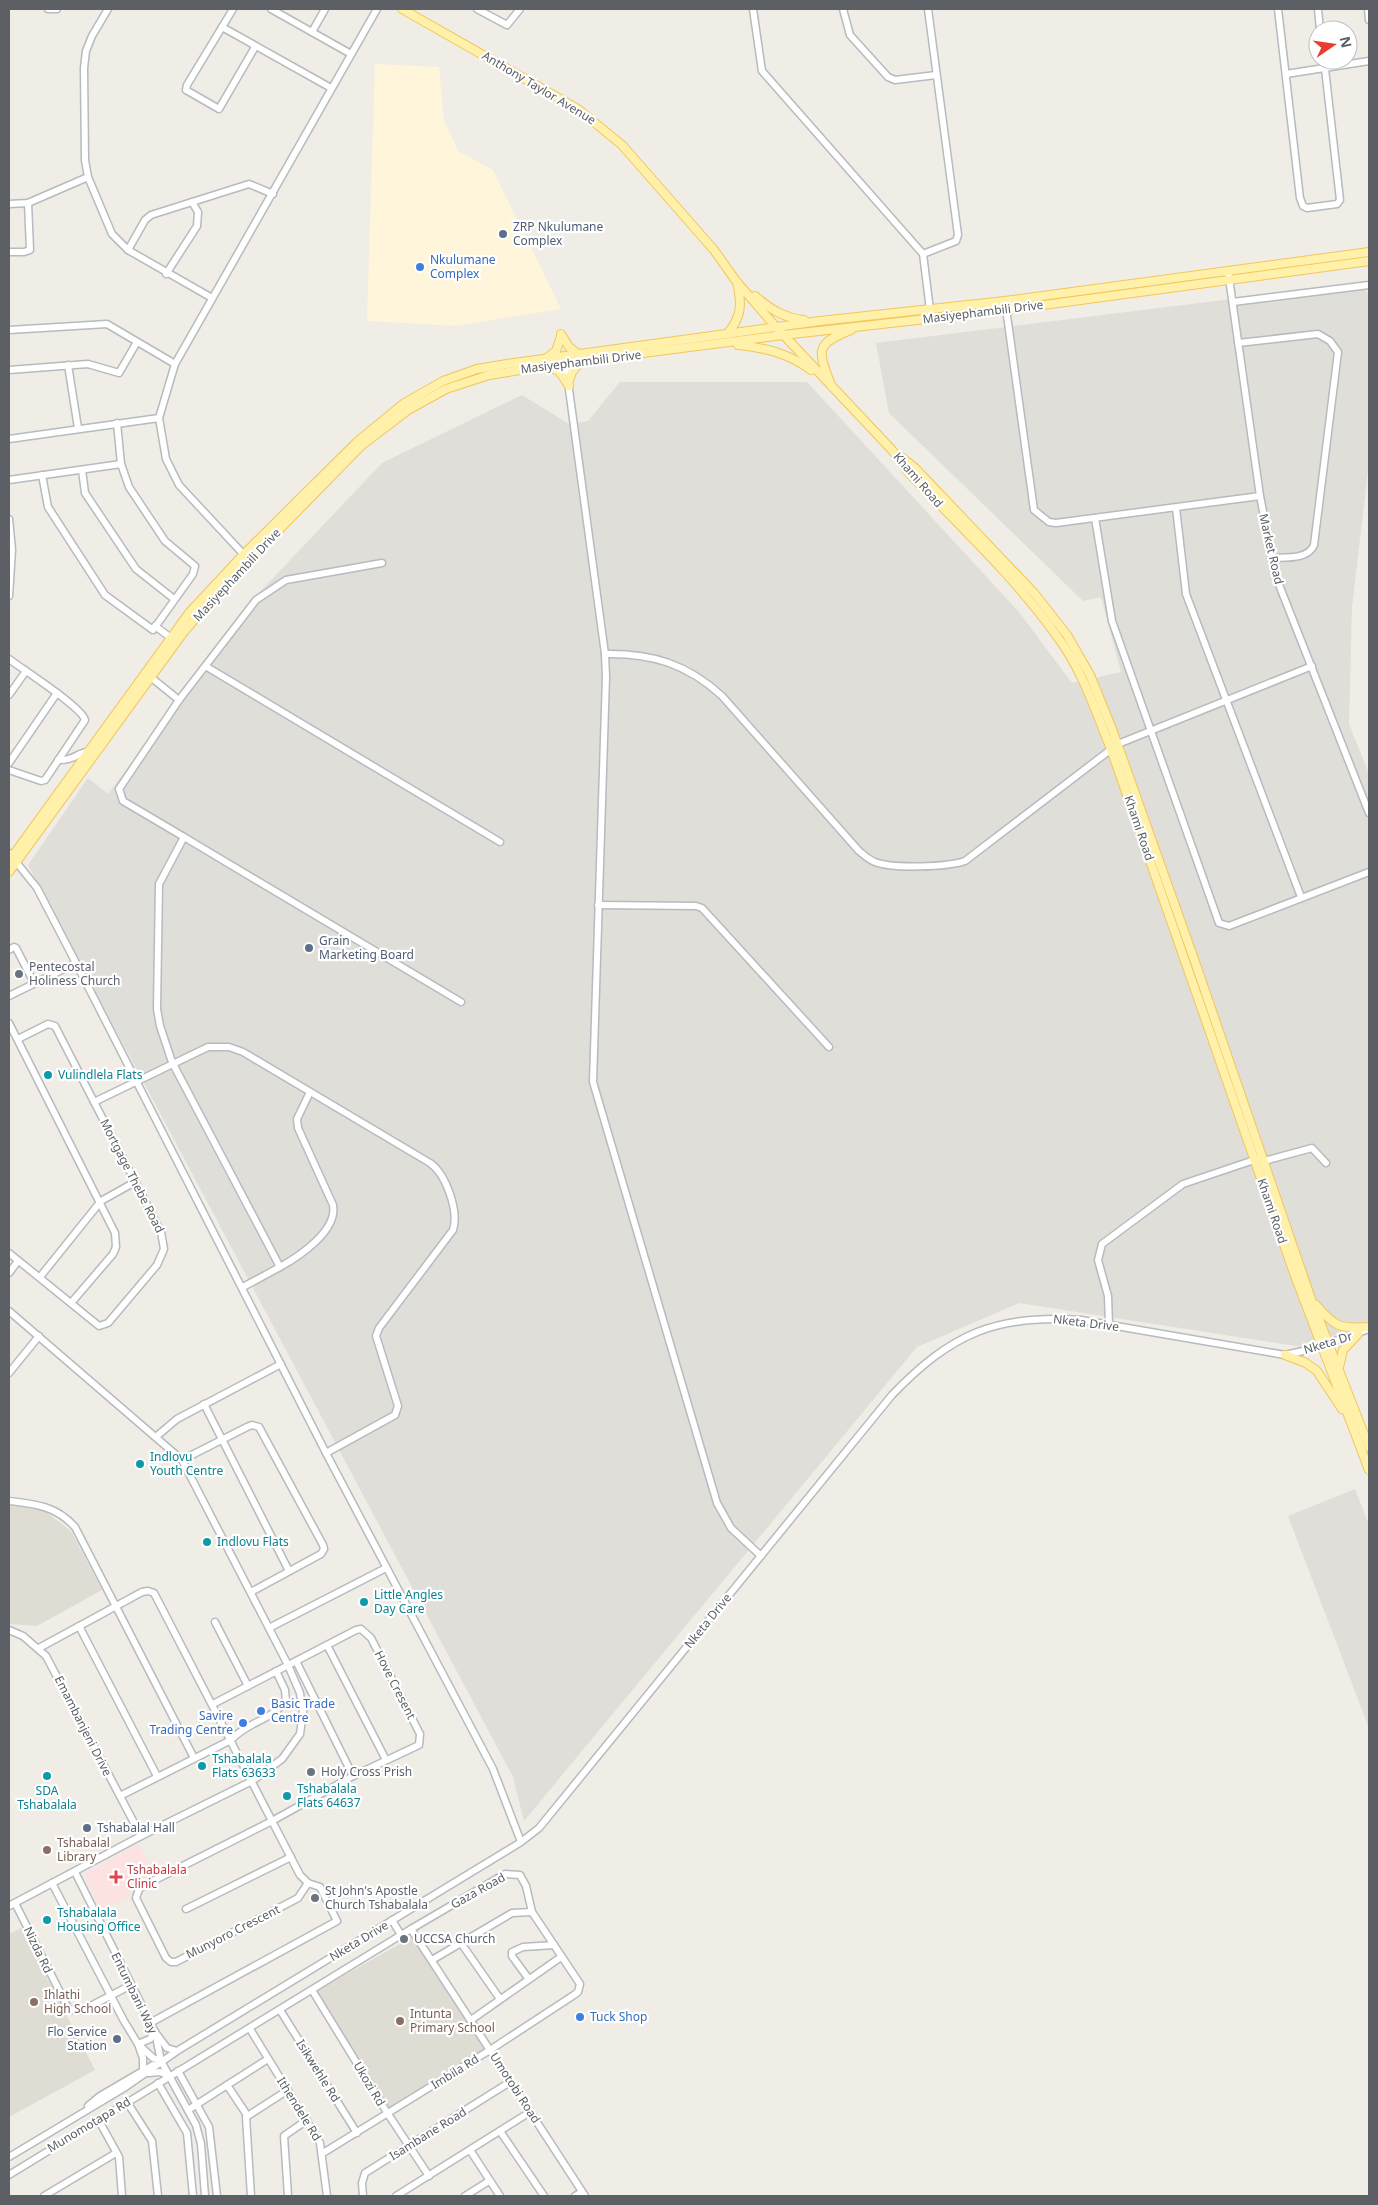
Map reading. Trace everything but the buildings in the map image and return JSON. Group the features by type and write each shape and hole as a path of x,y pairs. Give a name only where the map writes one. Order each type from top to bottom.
{"main road":[{"name":"Anthony Taylor Avenue","path":"402,9 578,110 597,123 622,145 670,199 736,281"},
{"name":"Masiyephambili Drive","path":"9,872 12,859 189,613 246,558 358,441 403,404 443,381 488,367 565,360 820,321 1005,301 1369,252"},
{"name":"Masiyephambili Drive","path":"579,358 727,344 783,335 1007,310 1369,261"},
{"path":"736,281 775,312 794,319 820,321"},
{"path":"736,281 823,378"},
{"path":"727,334 736,325 741,314 736,281"},
{"path":"832,387 821,357 825,343 830,338 861,327"},
{"path":"561,335 579,358 572,372 569,385 559,371 546,362 556,350 561,335"},
{"path":"727,344 758,347 789,355 823,378"},
{"name":"Khami Road","path":"823,378 892,450 915,468 1051,614 1090,675 1254,1160 1325,1345 1339,1370 1369,1447"},
{"name":"Masiyephambili Drive","path":"12,859 152,678 194,619 246,558"},
{"name":"Khami Road","path":"1114,747 1264,1159 1351,1423 1369,1470"},
{"path":"1311,1299 1336,1325 1346,1328 1369,1328"},
{"path":"1339,1370 1340,1356 1358,1334"},
{"path":"1285,1355 1306,1363 1317,1371 1351,1423"}],"street":[{"path":"48,9 57,9"},
{"path":"108,9 92,36 86,51 84,68 85,160 88,177 112,234 128,250 166,274 212,298"},
{"path":"233,9 187,85 189,93 219,109 256,47"},
{"path":"271,9 351,54"},
{"path":"312,32 325,9"},
{"path":"246,558 206,516 174,477 166,459 159,418 174,364 377,9"},
{"path":"478,9 507,25 520,9"},
{"path":"752,9 762,71 922,254 931,318"},
{"path":"843,9 850,35 888,77 895,80 936,75"},
{"path":"922,254 949,246 956,242 958,235 928,9"},
{"path":"1278,9 1302,206 1307,208 1337,204 1340,196 1325,70"},
{"path":"1368,9 1369,20"},
{"path":"222,27 331,88"},
{"path":"1286,74 1317,70"},
{"path":"9,204 28,204 88,177"},
{"path":"128,250 148,217 249,184 272,194"},
{"path":"166,274 197,226 198,212 192,202"},
{"path":"9,252 30,250 28,204"},
{"name":"Market Road","path":"1228,271 1260,496 1271,558 1279,586 1369,813"},
{"path":"1233,302 1369,285"},
{"path":"1005,301 1034,510 1049,522 1056,523 1260,496"},
{"path":"9,330 103,324 174,364"},
{"path":"1238,343 1318,334 1330,341 1338,352 1314,545 1311,552 1305,555 1271,558"},
{"path":"9,370 89,364 118,373 137,342"},
{"path":"565,360 606,654 593,1067 597,1098 650,1269 717,1503 731,1528 761,1556"},
{"path":"68,365 78,428"},
{"path":"9,439 159,418"},
{"path":"42,475 48,507 106,595 151,630 193,574 195,566 165,541 129,487 121,464 117,423"},
{"path":"9,480 121,464"},
{"path":"82,470 85,492 136,569 174,599"},
{"path":"1176,508 1186,594 1300,897"},
{"path":"1095,518 1112,621 1219,923 1229,926 1300,897 1369,872"},
{"path":"9,519 12,550 9,596"},
{"path":"382,564 296,577 278,584 256,600 179,700 119,792 123,801 461,1002"},
{"path":"155,626 171,638"},
{"path":"606,654 647,656 691,672 722,696 859,851 881,864 931,865 965,861 1114,747 1151,730 1312,666"},
{"path":"9,659 82,713 85,720 44,780 9,770"},
{"path":"206,667 500,842"},
{"path":"9,694 26,671"},
{"path":"145,673 179,700"},
{"path":"9,763 57,694"},
{"path":"58,760 72,760 82,752 89,752"},
{"path":"184,837 161,878 158,892 157,1009 160,1026 172,1062 280,1267"},
{"path":"12,859 36,888 76,963 326,1453 494,1769 521,1842"},
{"path":"598,905 696,906 702,908 829,1047"},
{"path":"9,950 14,947 16,948 34,983"},
{"path":"9,996 76,963"},
{"path":"9,1024 101,1201 115,1234 116,1247 108,1261 71,1303"},
{"name":"Mortgage Thebe Road","path":"9,1253 99,1326 106,1325 162,1258 164,1249 161,1232 55,1026 48,1024 18,1039"},
{"path":"94,1102 172,1062 208,1047 230,1047 244,1052 436,1167 440,1172 456,1211 453,1230 377,1332 376,1341 398,1406 395,1415 326,1453"},
{"path":"243,1288 305,1252 327,1227 334,1214 333,1205 298,1128 297,1119 310,1092"},
{"path":"1109,1325 1108,1296 1098,1260 1102,1244 1182,1184 1254,1160 1312,1148 1326,1163"},
{"path":"40,1277 101,1201 136,1182"},
{"path":"9,1273 18,1261"},
{"path":"9,1311 157,1436 182,1460 288,1665 302,1701 303,1712 300,1734 290,1752 252,1782 141,1836 12,1904"},
{"name":"Nketa Drive","path":"9,2157 177,2051 521,1842 539,1828 892,1396 927,1361 944,1349 978,1331 1016,1321 1052,1318 1109,1325 1285,1355"},
{"name":"Nketa Dr","path":"1285,1355 1325,1345 1358,1334 1369,1328"},
{"path":"9,1372 39,1336"},
{"path":"157,1436 171,1423 281,1364"},
{"path":"204,1404 289,1571"},
{"path":"182,1460 252,1425 259,1427 322,1545 324,1549 321,1554 251,1592"},
{"path":"9,1501 49,1506 69,1519 80,1535 194,1758"},
{"path":"269,1628 386,1568"},
{"path":"39,1648 145,1591 154,1593 300,1874 308,1883 320,1887 337,1921 150,2022"},
{"path":"215,1622 248,1686"},
{"path":"79,1626 157,1776"},
{"name":"Hove Cresent","path":"213,1704 361,1629 371,1638 421,1736 419,1745 353,1776 272,1821"},
{"name":"Emambanjeni Drive","path":"9,1630 23,1636 39,1648 51,1664 141,1836"},
{"path":"327,1645 386,1760"},
{"path":"296,1661 353,1776"},
{"path":"120,1796 231,1740 236,1733 276,1713 286,1701 285,1690 276,1671"},
{"name":"Munyoro Crescent","path":"272,1821 139,1889 136,1898 138,1905 166,1958 171,1962 176,1962 298,1898 308,1883"},
{"path":"186,1909 291,1857"},
{"name":"Entumbani Way","path":"75,1872 150,2022 161,2061"},
{"name":"Gaza Road","path":"411,1929 505,1874 520,1875 526,1886 532,1912"},
{"name":"Entumbani Way","path":"52,1883 110,1996 138,2044 153,2058 161,2061"},
{"name":"Nizda Rd","path":"12,1904 69,2010 83,2010 110,1996"},
{"path":"432,1960 512,1913 532,1912 554,1945 561,1957 528,1978 471,2020"},
{"path":"392,1920 401,1935 411,1929"},
{"name":"Umotobi Road","path":"411,1929 584,2194"},
{"name":"Munomotapa Rd","path":"9,2175 401,1935"},
{"path":"461,1943 500,1999"},
{"path":"528,1978 512,1956 512,1952 523,1947 554,1945"},
{"name":"Imbila Rd","path":"323,2153 490,2050 578,1992 580,1984 561,1957"},
{"path":"110,1996 131,1985"},
{"name":"Ukozi Rd","path":"312,1990 388,2114 429,2176"},
{"name":"Isikwehle Rd","path":"280,2010 357,2133"},
{"name":"Ithendele Rd","path":"250,2029 317,2137 323,2153 327,2196"},
{"path":"169,2076 154,2072 144,2072 143,2058 138,2044 150,2039 154,2032 167,2048 177,2051"},
{"path":"188,2110 268,2059"},
{"path":"161,2061 188,2110 200,2138 205,2196"},
{"path":"178,2071 210,2130 217,2196"},
{"name":"Isambane Road","path":"363,2196 362,2182 365,2173 510,2082"},
{"path":"158,2083 187,2133 193,2196"},
{"path":"227,2085 247,2115"},
{"path":"251,2196 245,2120 247,2115 288,2090"},
{"path":"127,2102 152,2141 158,2196"},
{"path":"396,2196 530,2112"},
{"path":"98,2120 119,2160 122,2196"},
{"path":"288,2196 284,2136 307,2120"},
{"path":"500,2131 544,2196"},
{"path":"470,2150 500,2196"},
{"path":"44,2196 116,2153"},
{"path":"465,2196 489,2181"},
{"path":"575,2196 584,2194"}],"shaded area":[{"path":"375,64 439,67 444,120 458,151 493,170 561,309 456,326 367,321"},
{"path":"1360,283 1369,295 1369,463 1352,607 1349,724 1369,774 1369,1323 1303,1347 1019,1303 917,1347 524,1821 513,1777 28,865 88,778 108,794 257,595 382,463 522,395 569,424 588,421 620,382 807,382 1019,612 1072,683 1121,672 1101,597 1083,601 889,413 876,343"},
{"path":"1355,1489 1369,1525 1369,1728 1288,1516"},
{"path":"9,1506 42,1509 71,1531 102,1590 37,1626 9,1624"},
{"name":"Tshabalala Clinic","path":"139,1844 154,1874 135,1884 130,1896 101,1911 86,1881 86,1873"},
{"name":"Ihlathi High School","path":"21,1928 95,2070 9,2117 9,1934"},
{"name":"Intunta Primary School","path":"412,1937 487,2049 388,2109 315,1992"}],"place":[{"name":"ZRP Nkulumane Complex","path":"503,234"},
{"name":"Nkulumane Complex","path":"420,267"},
{"name":"Grain Marketing Board","path":"309,948"},
{"name":"Pentecostal Holiness Church","path":"19,974"},
{"name":"Vulindlela Flats","path":"48,1075"},
{"name":"Indlovu Youth Centre","path":"140,1464"},
{"name":"Indlovu Flats","path":"207,1542"},
{"name":"Little Angles Day Care","path":"364,1602"},
{"name":"Basic Trade Centre","path":"261,1711"},
{"name":"Savire Trading Centre","path":"243,1723"},
{"name":"Tshabalala Flats 63633","path":"202,1766"},
{"name":"Holy Cross Prish","path":"311,1772"},
{"name":"SDA Tshabalala","path":"47,1776"},
{"name":"Tshabalala Flats 64637","path":"287,1796"},
{"name":"Tshabalal Hall","path":"87,1828"},
{"name":"Tshabalal Library","path":"47,1850"},
{"name":"Tshabalala Clinic","path":"116,1877"},
{"name":"St John's Apostle Church Tshabalala","path":"315,1898"},
{"name":"Tshabalala Housing Office","path":"47,1920"},
{"name":"UCCSA Church","path":"404,1939"},
{"name":"Ihlathi High School","path":"34,2002"},
{"name":"Tuck Shop","path":"580,2017"},
{"name":"Intunta Primary School","path":"400,2021"},
{"name":"Flo Service Station","path":"117,2039"}]}
